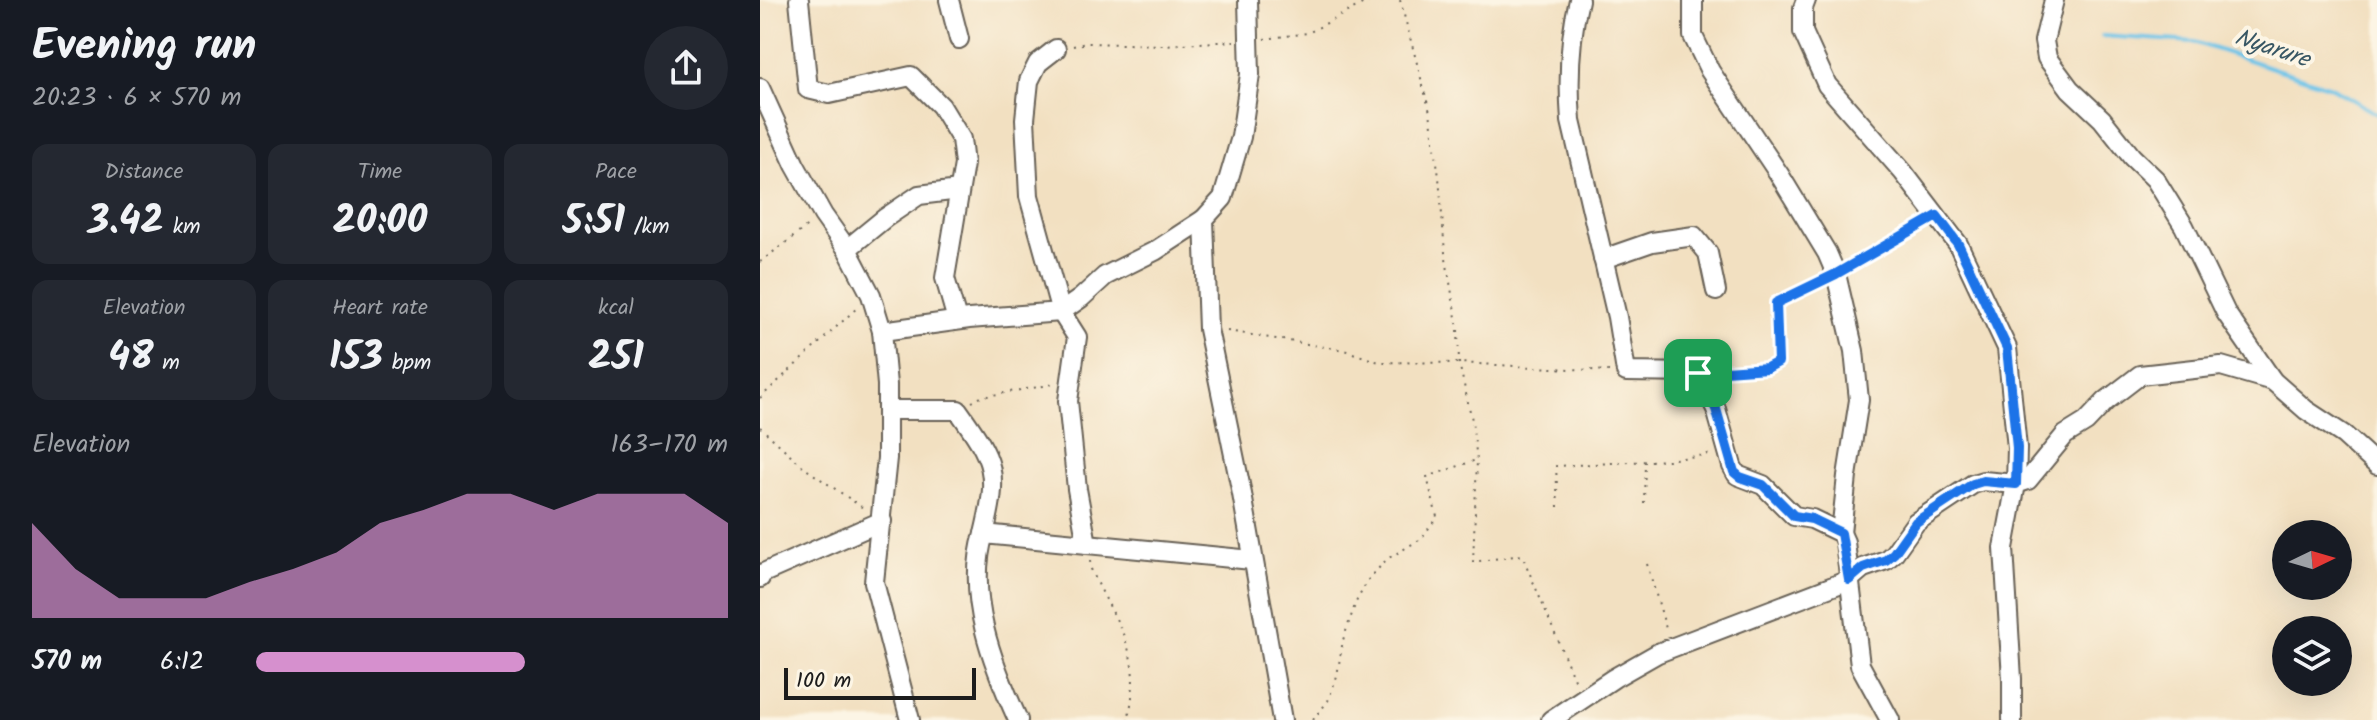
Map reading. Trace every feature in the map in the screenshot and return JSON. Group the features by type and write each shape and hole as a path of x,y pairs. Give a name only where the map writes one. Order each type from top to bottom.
{"street":[{"path":"799,0 808,89 829,94 911,76 941,106 961,139 964,164 945,278 957,320"},
{"path":"949,0 959,39"},
{"path":"882,331 957,320 1061,312 1105,276 1155,251 1204,219 1223,198 1241,137 1250,74 1248,0"},
{"path":"1579,0 1573,26 1569,99 1571,121 1617,317 1626,372 1698,373 1712,401 1737,475 1763,485 1794,516 1812,519 1841,533"},
{"path":"1693,0 1693,36 1710,71 1779,174 1827,253 1836,274 1854,351 1859,400 1841,533 1860,665 1890,720"},
{"path":"1806,0 1803,32 1827,85 1903,172 1958,244 2007,348 2017,448 2016,484 2004,548 2012,720"},
{"path":"2054,0 2044,41 2047,58 2070,89 2102,119 2132,157 2155,179 2184,226 2226,313 2273,381 2306,410 2344,435 2377,465"},
{"path":"1056,49 1038,63 1029,81 1025,119 1029,196 1061,312 1077,337 1068,401 1077,489 1087,544"},
{"path":"760,88 795,165 823,215 847,249 871,295 882,331 887,458 874,582 910,720"},
{"path":"847,249 919,195 959,190"},
{"path":"1204,219 1208,329 1242,494 1282,720"},
{"path":"1603,259 1652,242 1694,236 1708,253 1716,291"},
{"path":"1551,720 1614,678 1671,648 1849,580 1863,568 1886,560 1916,522 1973,484 1983,481 2016,484 2028,480 2065,435 2086,422 2106,401 2140,375 2221,366 2273,381"},
{"path":"887,410 958,410 993,468 993,499 978,552 977,586 997,674 1018,720"},
{"path":"760,578 761,574 882,521"},
{"path":"984,534 1252,560"}],"path":[{"path":"1056,49 1086,43 1164,45 1308,33 1364,3 1379,0"},
{"path":"1400,0 1430,112 1445,253 1458,329 1459,363 1472,420 1477,460 1473,562 1522,555 1569,674 1584,699"},
{"path":"760,262 823,215"},
{"path":"1698,373 1767,368 1778,362 1776,303 1836,274 1937,216"},
{"path":"760,398 871,295"},
{"path":"1208,329 1344,350 1379,362 1626,372"},
{"path":"958,410 981,397 1072,380"},
{"path":"760,427 806,469 882,521"},
{"path":"1558,507 1556,466 1668,460 1728,451"},
{"path":"1313,720 1328,701 1337,676 1343,640 1356,602 1368,580 1387,559 1421,539 1437,517 1427,477 1477,460"},
{"path":"1644,503 1645,461"},
{"path":"1087,544 1091,569 1132,654 1134,691 1128,720"},
{"path":"1647,564 1671,648"}],"waterway":[{"name":"Nyarure","path":"2102,36 2194,42 2331,87 2377,114"}],"route":[{"path":"1937,216 1958,244 2007,348 2017,448 2016,484 1983,481 1973,484 1916,522 1886,560 1863,568 1849,580 1845,542 1841,533 1812,519 1794,516 1763,485 1734,472 1716,409 1698,373 1767,368 1778,362 1776,303 1836,274 1937,216"}]}
